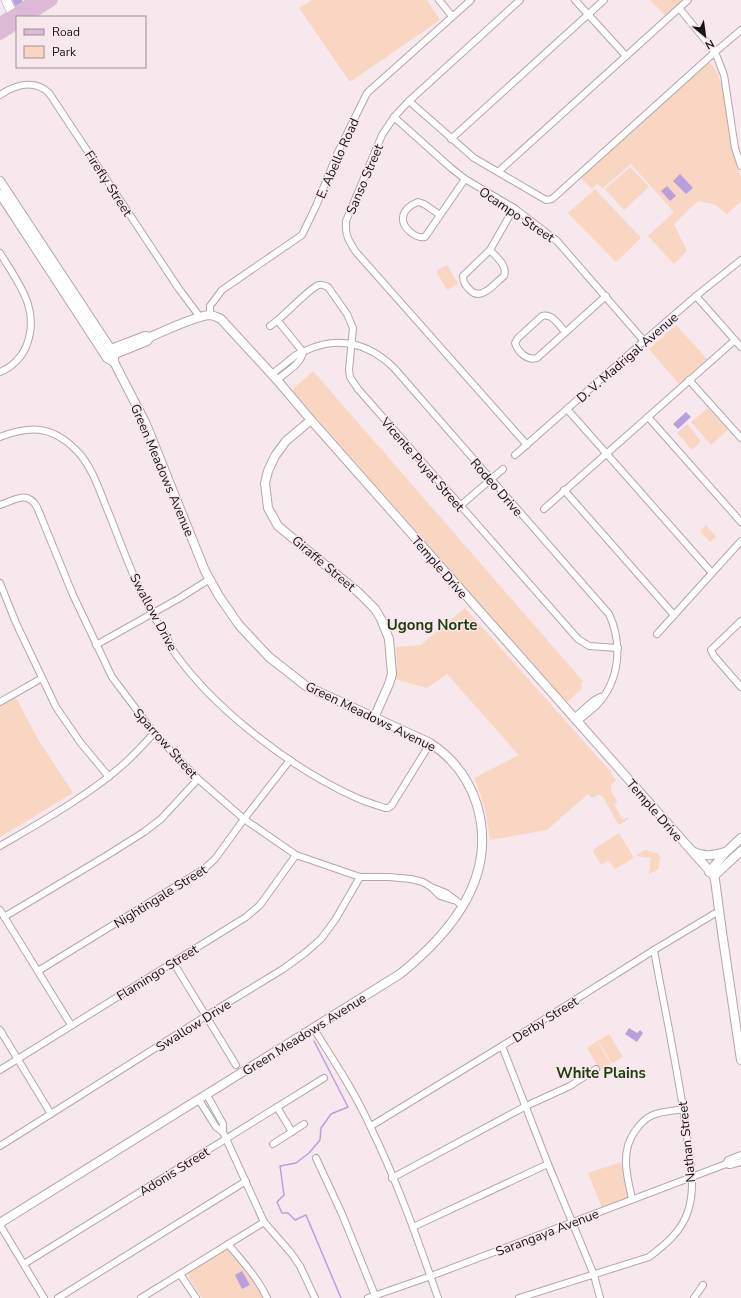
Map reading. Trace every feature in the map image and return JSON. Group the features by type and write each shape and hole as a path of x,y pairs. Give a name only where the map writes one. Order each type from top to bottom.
{"main road":[{"path":"6,0 17,16"},
{"path":"12,0 17,16"},
{"path":"20,16 36,0"},
{"path":"22,16 52,0"},
{"path":"0,23 16,19"},
{"path":"0,34 16,20"}],"street":[{"path":"439,0 452,16"},
{"name":"E. Abello Road","path":"210,315 210,306 222,290 302,235 316,206 338,152 366,94 471,0"},
{"name":"Sanso Street","path":"520,0 409,101 394,117 382,135 346,221 345,232 348,241 356,252 526,445"},
{"path":"575,0 626,56"},
{"path":"451,139 604,0"},
{"path":"498,172 688,0"},
{"path":"679,8 714,52 724,75 735,148 741,166"},
{"path":"409,101 474,158 546,200 552,199 714,52 741,30"},
{"name":"Firefly Street","path":"0,96 10,88 19,85 40,87 49,93 179,289 200,317"},
{"name":"Ocampo Street","path":"394,117 465,179 514,208 557,241 644,341"},
{"path":"440,215 424,204 418,202 407,209 402,217 412,234 416,237 422,238 427,236 465,179"},
{"name":"Green Meadows Avenue","path":"0,181 39,247"},
{"name":"Green Meadows Avenue","path":"0,194 39,247 112,356 146,424 211,581 228,610 239,625 269,657 306,686 430,743 443,752 455,764 466,780 474,796 482,831 482,850 479,870 475,882 463,906 440,937 418,960 400,974 314,1029 0,1224"},
{"path":"490,250 504,266 506,271 504,276 482,294 477,295 474,294 465,284 463,276 490,250 514,208"},
{"path":"0,254 22,289 31,314 30,338 24,352 15,363 0,372"},
{"name":"D. V. Madrigal Avenue","path":"515,456 696,296 740,262"},
{"name":"Vicente Puyat Street","path":"270,326 278,321 314,287 322,285 328,287 351,320 353,328 349,370 353,383 578,639 589,646 618,648"},
{"path":"565,332 552,317 545,315 518,338 515,343 527,358 537,358 606,296"},
{"path":"696,296 741,347"},
{"path":"112,356 144,336 150,337 200,317 210,315"},
{"name":"Temple Drive","path":"210,315 221,319 275,377 311,420 711,874"},
{"path":"278,321 303,352"},
{"path":"544,508 735,340"},
{"name":"Rodeo Drive","path":"275,377 298,362 302,357 303,352 321,344 352,344 371,350 387,361 604,607 612,621 618,648 612,682 602,697 575,720"},
{"path":"689,380 741,438"},
{"path":"567,409 712,573"},
{"path":"648,416 741,522"},
{"name":"Giraffe Street","path":"311,420 286,441 275,456 268,471 265,483 268,508 272,518 278,526 358,592 375,610 383,622 389,639 392,674 374,718"},
{"name":"Swallow Drive","path":"0,437 18,430 36,429 63,439 76,449 86,462 96,482 137,583 152,614 174,651 206,691 246,728 290,760 324,781 358,799 386,808 392,805 426,750"},
{"path":"460,506 503,469"},
{"path":"564,490 674,615"},
{"name":"Sparrow Street","path":"0,505 22,498 29,498 33,500 73,595 112,677 154,733 198,779 244,819 296,855 360,877 389,876 423,882 431,887 440,896 454,900 463,906"},
{"path":"657,634 741,541"},
{"path":"96,645 211,581"},
{"path":"0,583 16,623 56,707 80,742 109,776"},
{"path":"741,621 712,648 711,652 741,687"},
{"path":"0,702 42,678"},
{"path":"0,846 36,825 109,776 126,762 154,733"},
{"name":"Nightingale Street","path":"38,971 204,869 215,860 244,819 290,760"},
{"path":"4,917 144,832 161,819 198,779"},
{"path":"711,874 726,852 741,838"},
{"path":"687,847 695,852 707,856 718,855 726,852"},
{"path":"711,874 741,851"},
{"name":"Flamingo Street","path":"0,1070 246,918 260,905 296,855"},
{"path":"711,874 715,880 741,1060"},
{"name":"Swallow Drive","path":"0,1146 305,954 321,939 335,920 360,877"},
{"path":"0,910 71,1025"},
{"name":"Derby Street","path":"371,1126 719,911"},
{"name":"Nathan Street","path":"519,1298 649,1256 666,1245 678,1231 688,1213 691,1200 692,1178 683,1109 654,950"},
{"path":"173,962 236,1065"},
{"path":"314,1029 359,1103 371,1126 413,1227 438,1298"},
{"path":"0,1030 51,1114"},
{"path":"502,1046 548,1164 594,1275 600,1298"},
{"path":"392,1178 526,1106 570,1086 596,1069"},
{"name":"Adonis Street","path":"24,1264 228,1139 324,1078"},
{"path":"207,1095 223,1124 223,1132"},
{"path":"199,1100 216,1127 223,1132 228,1139 264,1222 291,1253 300,1266 314,1298"},
{"path":"277,1107 292,1132"},
{"path":"632,1199 627,1174 626,1154 629,1139 645,1119 654,1114 683,1109"},
{"path":"273,1144 304,1124"},
{"name":"Sarangaya Avenue","path":"726,1164 728,1160 741,1155"},
{"path":"316,1158 348,1227 376,1297"},
{"name":"Sarangaya Avenue","path":"368,1298 376,1297 726,1164 730,1165 741,1162"},
{"path":"413,1227 548,1164"},
{"path":"58,1298 246,1181"},
{"path":"144,1297 264,1222"},
{"path":"0,1224 44,1298"},
{"path":"228,1244 253,1274 267,1298"},
{"path":"180,1274 196,1298"},
{"path":"694,1298 703,1285"}],"green space":[{"path":"312,0 427,0 440,20 350,82 299,8"},
{"path":"650,0 684,0 667,17"},
{"path":"710,62 717,72 722,86 734,157 741,177 741,201 727,214 716,205 698,201 674,224 687,251 674,264 648,236 674,212 631,164 603,188 597,184 592,189 580,177"},
{"path":"630,167 649,187 624,210 605,189"},
{"path":"595,189 641,238 616,262 568,213"},
{"path":"447,265 458,284 447,290 436,271"},
{"path":"676,325 707,359 679,384 649,349"},
{"path":"313,371 583,681 581,683 582,689 567,702 292,390"},
{"path":"708,408 728,430 711,445 691,422"},
{"path":"687,424 701,441 692,450 677,433"},
{"path":"706,525 716,537 710,542 700,531"},
{"path":"465,608 612,773 611,774 616,780 612,785 611,791 618,802 614,804 623,820 628,817 628,819 621,824 618,824 603,797 599,795 591,798 588,794 547,830 490,840 485,808 474,778 519,755 447,674 427,688 395,679 397,664 396,647 421,645"},
{"path":"16,698 39,741 73,793 0,837 0,707"},
{"path":"619,833 634,858 615,869 609,860 601,865 593,851 594,849"},
{"path":"645,850 659,854 660,857 658,870 649,874 651,858 637,856"},
{"path":"609,1034 623,1057 612,1063 598,1041"},
{"path":"597,1041 611,1064 600,1070 587,1048"},
{"path":"621,1162 630,1198 602,1208 588,1173"},
{"path":"225,1249 230,1251 241,1262 263,1298 202,1298 189,1278 188,1273"}],"shaded area":[{"path":"680,174 693,188 686,194 673,181"},
{"path":"667,186 676,196 670,201 661,191"},
{"path":"686,412 691,417 678,429 673,424"},
{"path":"629,1028 637,1033 640,1030 643,1033 637,1042 625,1034"},
{"path":"242,1271 250,1285 242,1289 235,1275"}],"waterway":[{"path":"17,0 19,4"},
{"path":"314,1041 348,1107 331,1114 321,1128 320,1140 309,1153 296,1163 280,1166 284,1195 277,1202 282,1213 288,1213 295,1220 306,1215 341,1298"}],"district":[{"name":"Ugong Norte","path":"432,625"},
{"name":"White Plains","path":"601,1073"}]}
